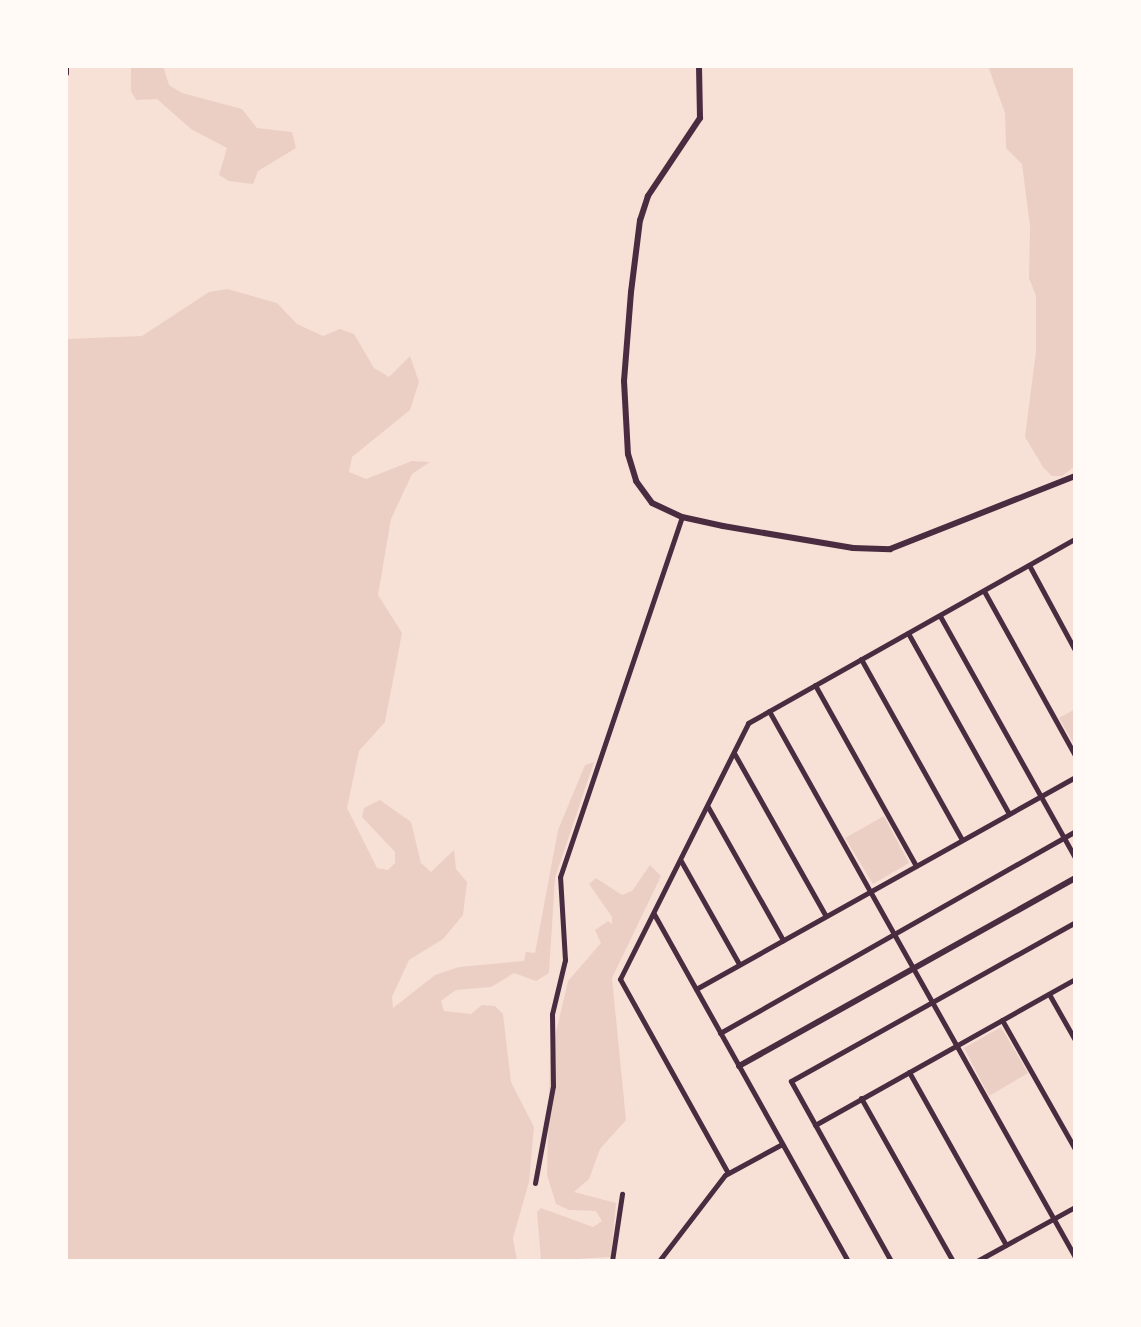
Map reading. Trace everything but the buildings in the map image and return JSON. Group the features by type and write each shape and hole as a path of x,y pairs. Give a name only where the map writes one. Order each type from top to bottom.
{"street":[{"path":"66,66 66,73"},
{"path":"699,66 700,118 658,177 640,220 624,381 628,454 636,481 652,503 682,517 853,548 890,549 1075,476"},
{"path":"535,1183 553,1086 552,1014 565,960 560,877 682,517"},
{"path":"728,1173 620,979 748,723 1074,542"},
{"path":"1029,565 1075,650"},
{"path":"984,591 1075,755"},
{"path":"940,616 1075,858"},
{"path":"908,633 1009,814"},
{"path":"861,659 962,840"},
{"path":"815,685 916,866"},
{"path":"769,711 1075,1257"},
{"path":"734,753 826,916"},
{"path":"696,989 1075,777"},
{"path":"708,806 783,940"},
{"path":"720,1033 1075,831"},
{"path":"681,861 739,965"},
{"path":"739,1066 1075,878"},
{"path":"654,914 848,1261"},
{"path":"891,1261 791,1081 1075,922"},
{"path":"815,1125 1075,979"},
{"path":"1049,994 1075,1040"},
{"path":"1002,1020 1075,1149"},
{"path":"909,1072 1006,1245"},
{"path":"861,1098 953,1261"},
{"path":"659,1261 728,1173 782,1144"},
{"path":"612,1261 622,1194"},
{"path":"977,1261 1075,1207"}],"shaded area":[{"path":"131,66 163,66 169,85 182,93 242,109 257,128 292,132 296,148 258,171 253,184 229,181 219,175 227,148 191,129 157,99 136,100 131,91"},
{"path":"988,66 1075,66 1075,466 1062,476 1052,476 1043,467 1025,437 1036,351 1036,296 1029,278 1030,226 1022,164 1006,148 1005,113"},
{"path":"227,289 277,303 297,324 323,336 340,329 354,334 374,368 389,377 410,356 419,382 410,410 352,457 349,472 366,479 412,461 430,462 412,474 391,519 378,595 402,633 385,722 359,751 347,808 377,868 388,870 395,863 395,852 362,817 364,808 380,800 411,822 421,863 431,872 454,850 456,869 467,882 463,915 443,939 409,960 392,997 393,1008 435,975 459,967 524,961 526,952 535,953 558,830 585,765 594,762 555,878 549,973 536,981 514,973 491,987 456,990 441,1001 444,1011 471,1014 482,1005 495,1006 503,1014 511,1082 534,1127 529,1182 513,1238 517,1261 66,1261 66,339 142,336 209,292"},
{"path":"1075,709 1075,746 1059,718"},
{"path":"884,816 909,863 873,884 845,838"},
{"path":"650,865 661,876 612,978 626,1120 600,1149 589,1179 574,1192 616,1203 611,1257 541,1261 537,1212 541,1208 593,1227 602,1221 596,1211 569,1210 556,1204 547,1175 550,1058 568,981 601,943 595,930 608,921 612,924 612,917 589,884 596,878 622,895 632,891"},
{"path":"1001,1027 1028,1073 989,1096 964,1048"}]}
